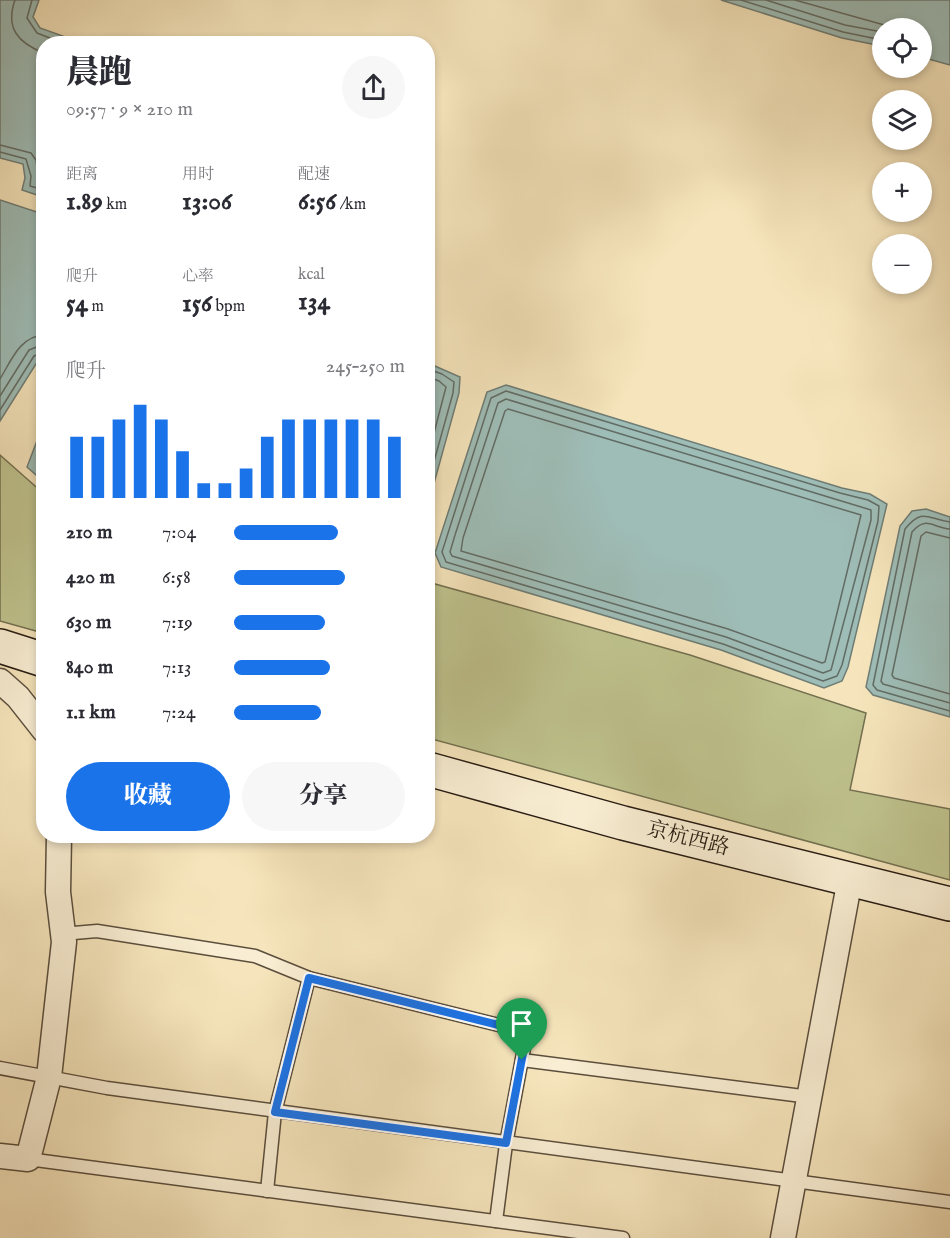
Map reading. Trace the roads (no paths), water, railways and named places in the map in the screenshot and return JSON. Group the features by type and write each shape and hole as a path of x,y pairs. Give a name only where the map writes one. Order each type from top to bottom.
{"main road":[{"path":"0,646 36,657"},
{"name":"京杭西路","path":"435,771 623,823 950,904"}],"street":[{"path":"0,681 18,697 36,720"},
{"path":"0,1155 28,1159 49,1077 64,942 58,892 59,843"},
{"path":"783,1238 850,879"}],"lane":[{"path":"62,934 97,931 255,956 309,978 527,1032 506,1143 496,1221"},
{"path":"267,1191 275,1112 309,978"},
{"path":"522,1060 810,1097"},
{"path":"0,1068 107,1088 275,1112 950,1202"},
{"path":"28,1159 623,1238"}],"water":[{"path":"0,0 39,0 33,17 40,28 62,36 36,36 36,195 22,190 25,178 23,164 0,158"},
{"path":"721,0 950,0 950,65 932,60 932,18 872,18 872,44 842,38"},
{"path":"0,200 36,212 36,364 0,421"},
{"path":"435,366 460,377 459,393 435,480"},
{"path":"506,385 842,488 870,494 887,504 848,667 842,681 824,688 721,650 441,567 435,553 487,392"},
{"path":"36,443 36,475 27,467"},
{"path":"926,509 950,517 950,717 873,695 866,687 900,526 912,511"}]}
